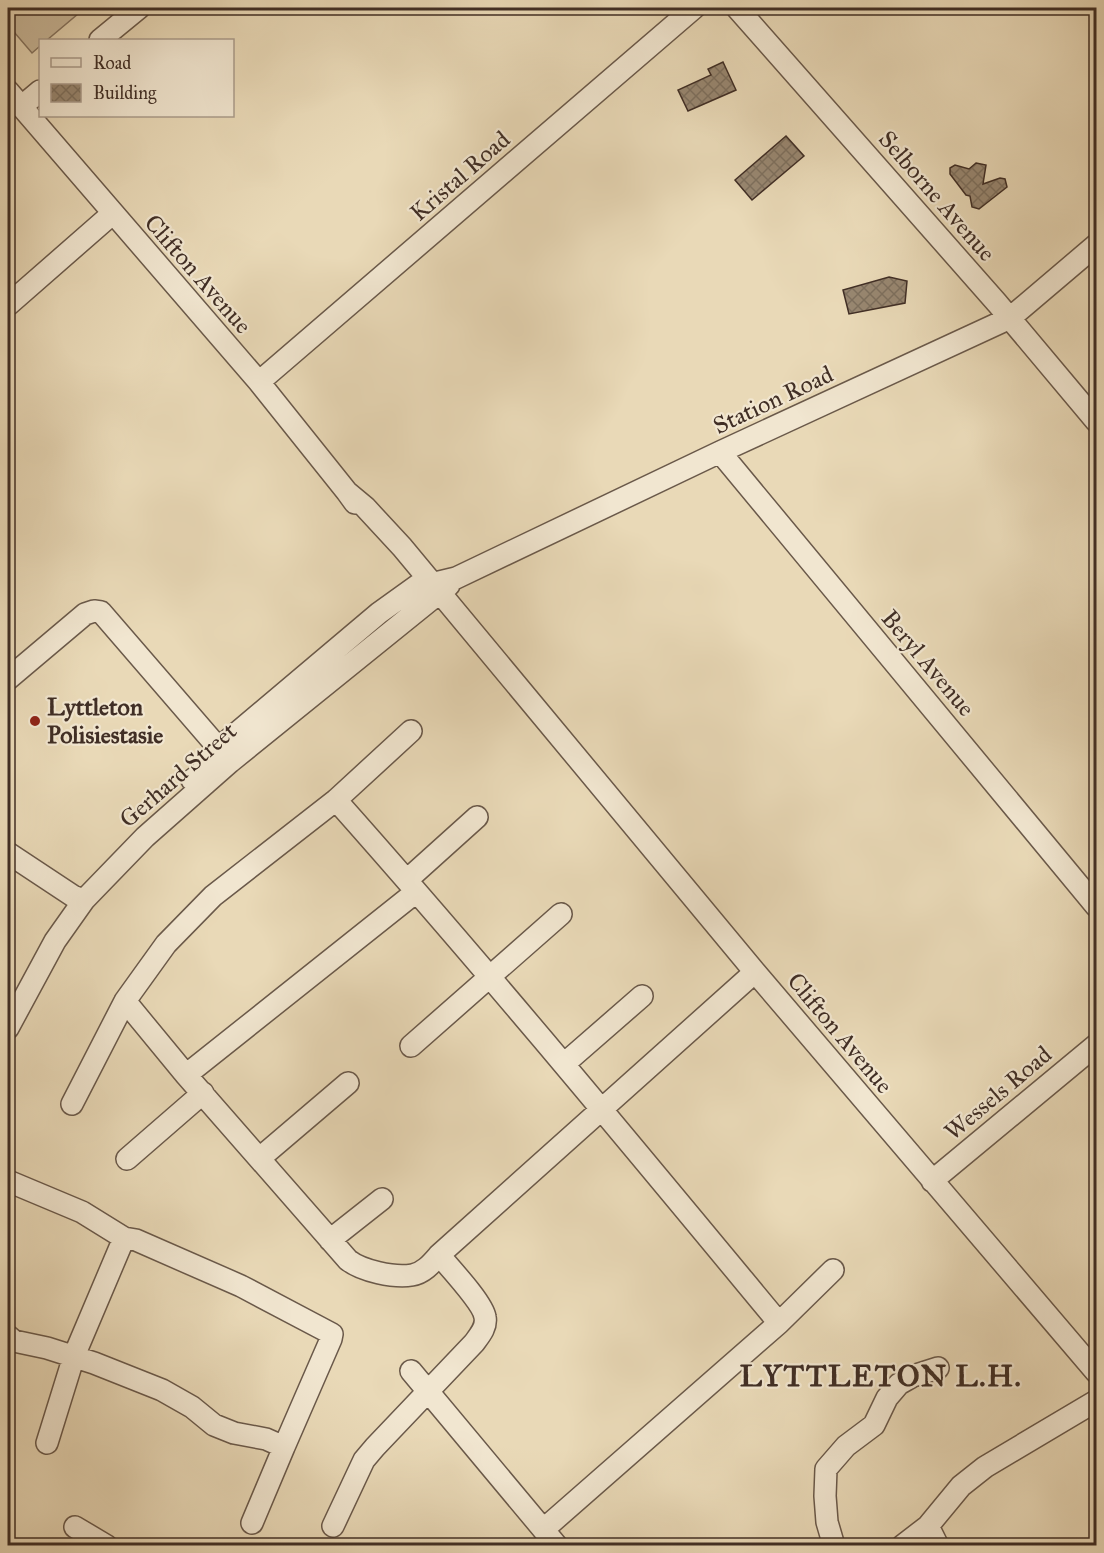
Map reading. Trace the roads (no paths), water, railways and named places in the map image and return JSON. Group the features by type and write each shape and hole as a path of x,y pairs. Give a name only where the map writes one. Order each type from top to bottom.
{"street":[{"path":"101,39 140,8"},
{"name":"Kristal Road","path":"259,382 694,8"},
{"name":"Selborne Avenue","path":"737,8 1010,318 1096,420"},
{"name":"Clifton Avenue","path":"8,91 259,382 347,492 373,529 429,591 528,709 547,724 1096,1372"},
{"path":"21,107 39,92"},
{"path":"8,305 112,214"},
{"name":"Station Road","path":"429,591 720,452 1010,318 1096,245"},
{"name":"Beryl Avenue","path":"720,452 1096,906"},
{"name":"Gerhard Street","path":"8,1012 78,898 137,831 379,613 429,591"},
{"path":"8,680 85,614 94,611 101,612 224,755"},
{"path":"72,1104 125,1001 166,944 213,896 336,800 411,731"},
{"path":"336,800 603,1109 779,1323"},
{"path":"186,1075 411,886 477,817"},
{"path":"8,853 78,898"},
{"name":"Gerhard Street","path":"8,1028 78,898"},
{"path":"411,1046 561,914"},
{"path":"125,1001 186,1075 330,1240 356,1266 380,1272 413,1275 428,1267 755,972"},
{"path":"564,1064 642,996"},
{"name":"Wessels Road","path":"932,1181 1096,1045"},
{"path":"260,1158 348,1083"},
{"path":"127,1159 202,1093"},
{"path":"8,1181 82,1212 124,1238 136,1240 241,1286 332,1334 332,1339 252,1523"},
{"path":"330,1240 381,1199"},
{"path":"47,1443 74,1356 124,1238"},
{"path":"333,1526 364,1460 483,1331 485,1318 480,1306 439,1255"},
{"path":"544,1529 779,1323 833,1270"},
{"path":"10,1340 74,1356 162,1390 192,1407 214,1425 234,1433 266,1439 284,1447"},
{"path":"834,1545 827,1522 826,1469 846,1446 873,1425 887,1398 899,1384 913,1376 938,1368"},
{"path":"411,1371 557,1545"},
{"path":"902,1545 928,1526 962,1486 986,1467 1096,1401"},
{"path":"928,1526 938,1545"},
{"path":"75,1527 107,1545"}],"place":[{"name":"Lyttleton Polisiestasie","path":"35,721"}],"district":[{"name":"LYTTLETON L.H.","path":"881,1376"}]}
